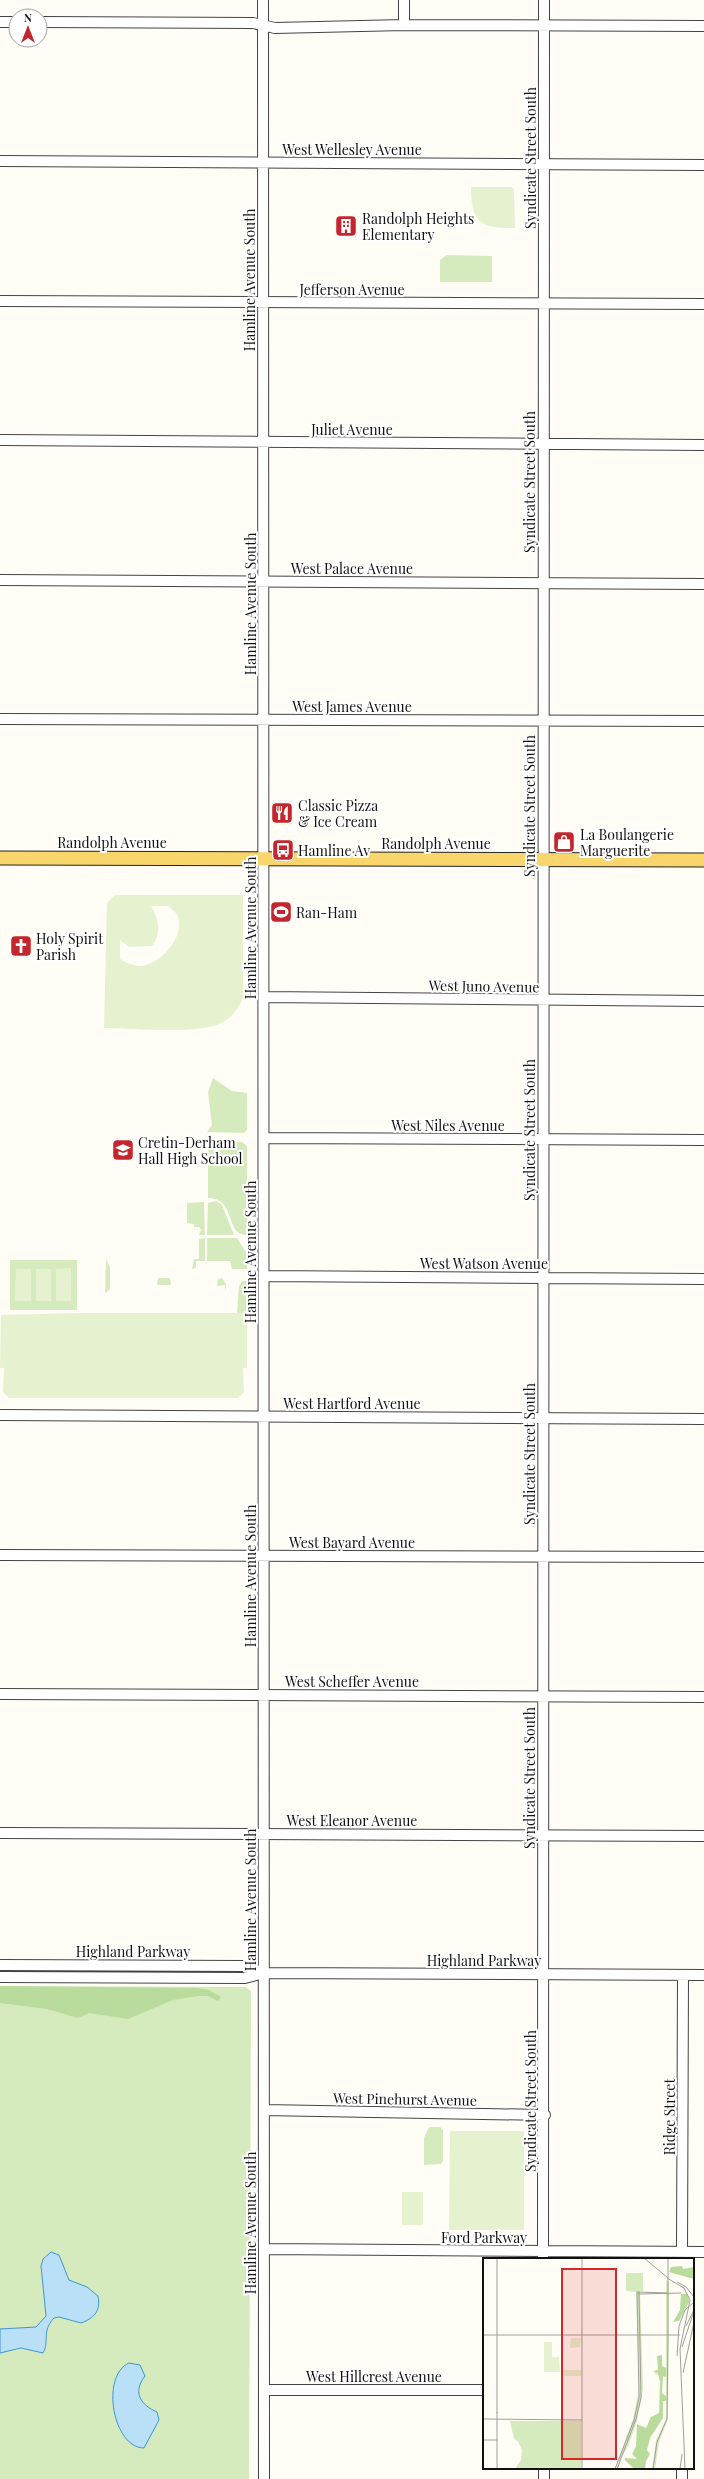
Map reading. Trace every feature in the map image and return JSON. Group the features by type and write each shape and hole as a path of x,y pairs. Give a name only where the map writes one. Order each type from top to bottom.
{"main road":[{"name":"Randolph Avenue","path":"0,858 704,860"}],"street":[{"name":"Hamline Avenue South","path":"263,0 264,2479"},
{"path":"404,0 404,25"},
{"name":"Syndicate Street South","path":"543,2255 545,2115 543,1974 544,0"},
{"path":"48,22 253,23 289,28 404,25 704,26"},
{"name":"West Wellesley Avenue","path":"0,161 704,165"},
{"name":"Jefferson Avenue","path":"0,301 704,304"},
{"name":"Juliet Avenue","path":"0,440 704,445"},
{"name":"West Palace Avenue","path":"0,580 704,584"},
{"name":"West James Avenue","path":"0,719 704,722"},
{"name":"West Juno Avenue","path":"264,997 543,1001 704,1001"},
{"name":"West Niles Avenue","path":"264,1138 704,1140"},
{"name":"West Watson Avenue","path":"264,1276 704,1279"},
{"name":"West Hartford Avenue","path":"0,1415 704,1419"},
{"name":"West Bayard Avenue","path":"0,1555 704,1557"},
{"name":"West Scheffer Avenue","path":"0,1694 704,1697"},
{"name":"West Eleanor Avenue","path":"0,1833 704,1836"},
{"name":"Highland Parkway","path":"0,1965 244,1966 264,1973"},
{"name":"Highland Parkway","path":"0,1977 246,1978 264,1973 704,1975"},
{"name":"Ridge Street","path":"682,2256 683,1975"},
{"name":"West Pinehurst Avenue","path":"264,2110 545,2115"},
{"name":"Ford Parkway","path":"264,2249 543,2255 682,2256 704,2252"},
{"name":"West Hillcrest Avenue","path":"264,2390 483,2390"}],"green space":[{"path":"471,187 511,187 514,189 515,228 493,227 480,221 473,208"},
{"path":"447,255 492,256 492,282 440,282 440,260"},
{"path":"115,895 243,895 243,998 234,1013 221,1023 210,1027 197,1029 164,1030 104,1028 107,903","holes":["151,906 169,906 176,914 179,923 176,938 172,946 160,958 143,966 132,965 120,959 120,940 129,947 152,946 157,936 158,926 156,916"]},
{"path":"213,1078 232,1091 247,1093 247,1130 244,1133 207,1132 212,1125 208,1092"},
{"path":"211,1141 242,1142 247,1146 247,1235 240,1233 235,1229 223,1204 217,1200 208,1198 208,1144"},
{"path":"216,1201 222,1205 234,1235 207,1235 208,1203"},
{"path":"204,1202 205,1235 199,1235 201,1230 199,1227 194,1227 194,1224 187,1223 187,1203"},
{"path":"205,1238 205,1261 196,1261 196,1268 192,1269 194,1259 199,1259 199,1239"},
{"path":"207,1238 237,1238 247,1254 247,1269 232,1269 230,1261 207,1261"},
{"path":"106,1259 110,1267 110,1289 105,1293"},
{"path":"10,1260 77,1260 77,1310 10,1310"},
{"path":"71,1268 71,1301 56,1301 56,1269"},
{"path":"16,1269 31,1269 31,1301 15,1301"},
{"path":"36,1269 51,1269 51,1301 36,1301"},
{"path":"158,1278 170,1278 171,1285 157,1285"},
{"path":"222,1278 226,1284 226,1292 225,1285 217,1286 218,1279"},
{"path":"242,1281 247,1281 247,1313 237,1313 239,1286"},
{"path":"78,1313 247,1313 247,1368 243,1368 244,1392 238,1398 9,1398 3,1392 4,1368 0,1368 1,1315"},
{"path":"0,1986 246,1987 251,1991 249,2479 0,2479"},
{"path":"0,1986 198,1988 209,1990 221,1997 218,2001 208,1996 197,1996 173,2000 128,2019 89,2013 78,2018 47,2009 0,2003"},
{"path":"429,2127 440,2127 443,2130 443,2161 441,2164 424,2165 424,2138"},
{"path":"450,2131 524,2131 524,2230 449,2230"},
{"path":"402,2192 423,2192 423,2225 402,2225"}],"water":[{"path":"51,2252 59,2255 69,2280 87,2287 98,2296 99,2305 96,2313 90,2319 81,2323 59,2317 54,2318 48,2328 43,2353 21,2348 0,2353 0,2329 36,2327 46,2316 41,2266 43,2259"},
{"path":"129,2363 140,2365 145,2376 139,2388 140,2398 147,2406 157,2412 159,2420 144,2448 133,2445 124,2437 118,2425 114,2410 113,2396 115,2382 120,2370"}],"place":[{"name":"Randolph Heights Elementary","path":"346,226"},
{"name":"Classic Pizza & Ice Cream","path":"282,813"},
{"name":"La Boulangerie Marguerite","path":"564,842"},
{"name":"Hamline Av","path":"283,850"},
{"name":"Ran-Ham","path":"281,912"},
{"name":"Holy Spirit Parish","path":"21,946"},
{"name":"Cretin-Derham Hall High School","path":"123,1150"}]}
